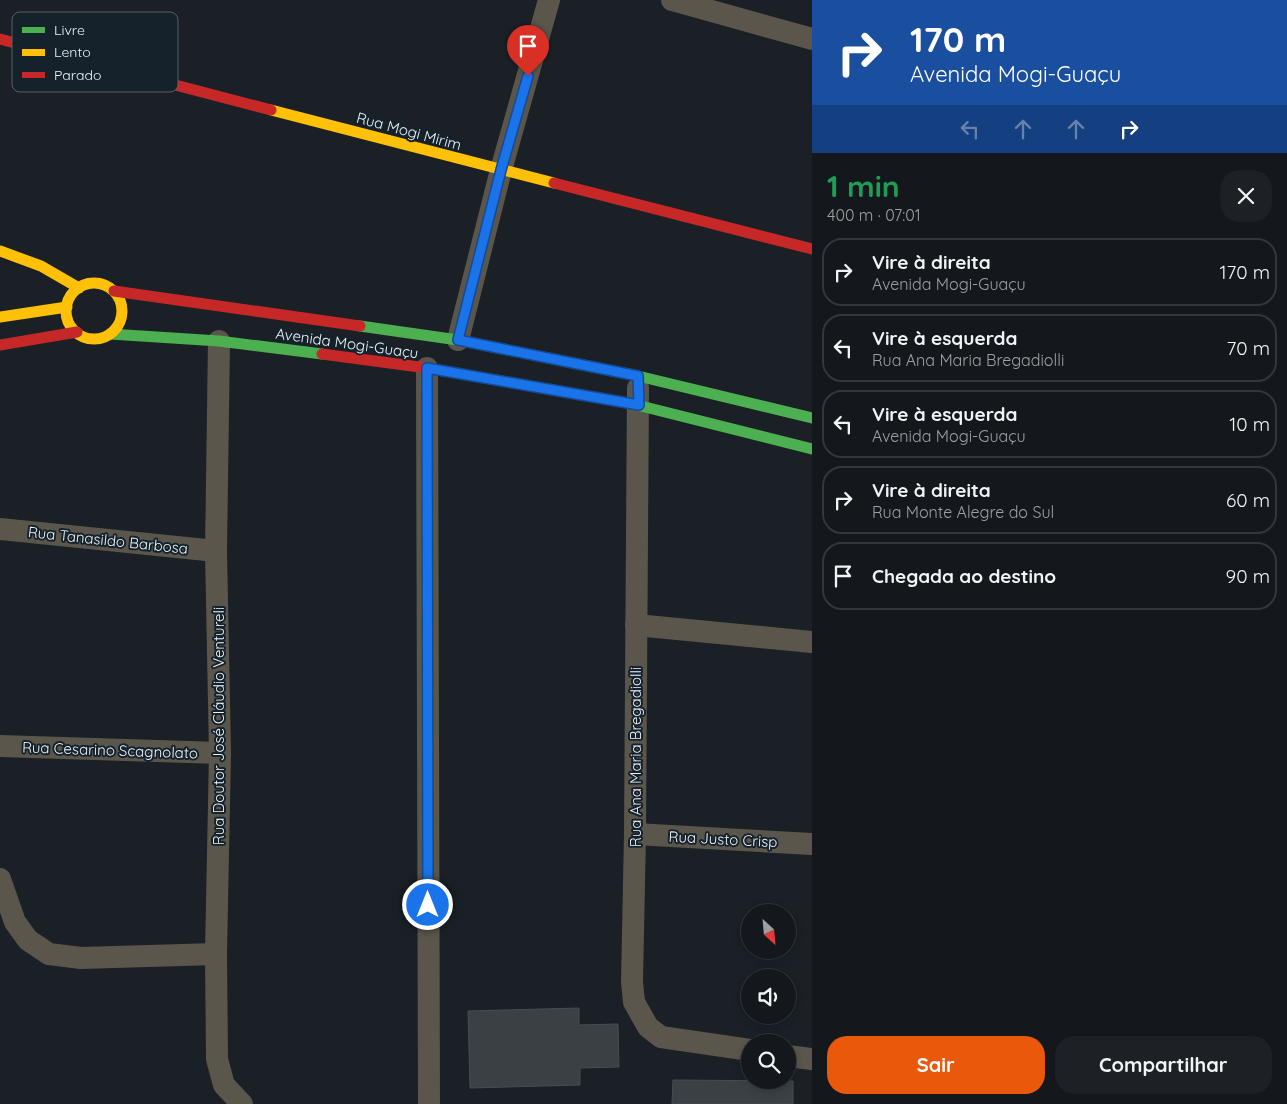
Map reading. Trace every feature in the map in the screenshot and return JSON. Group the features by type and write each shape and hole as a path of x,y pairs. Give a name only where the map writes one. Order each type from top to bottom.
{"street":[{"path":"458,340 501,170 549,0"},
{"path":"672,0 812,39"},
{"name":"Rua Mogi Mirim","path":"178,86 812,249"},
{"path":"0,251 57,273 79,288"},
{"path":"97,283 106,285 114,291 120,298 122,308 121,318 117,327 110,334 102,337 85,337 77,332 67,317 67,307 73,293 88,284 97,283"},
{"name":"Avenida Mogi-Guaçu","path":"114,291 458,340 638,376 812,418"},
{"path":"0,317 67,307"},
{"path":"0,345 77,332"},
{"name":"Avenida Mogi-Guaçu","path":"110,334 219,341 427,368 639,405 812,449"},
{"name":"Rua Doutor José Cláudio Ventureli","path":"219,341 216,550 220,753 216,954 217,1059 224,1085 242,1104"},
{"path":"427,368 429,1104"},
{"name":"Rua Ana Maria Bregadiolli","path":"638,376 635,834 632,982 634,1002 648,1027 661,1037 741,1049"},
{"name":"Rua Tanasildo Barbosa","path":"0,529 216,550"},
{"path":"636,625 812,642"},
{"name":"Rua Cesarino Scagnolato","path":"0,746 220,753"},
{"name":"Rua Justo Crisp","path":"635,834 812,844"},
{"path":"0,879 15,922 28,940 49,954 81,958 216,954"},
{"path":"796,1057 812,1059"}],"building":[{"path":"579,1008 579,1025 618,1024 619,1067 580,1068 580,1085 470,1088 468,1011"},
{"path":"673,1080 741,1081 741,1089 793,1089 793,1104 672,1104"}],"traffic: fast":[{"path":"360,326 458,340 638,376 812,418"},
{"path":"110,334 219,341 322,354"},
{"path":"633,404 812,449"}],"traffic: slow":[{"path":"271,110 554,183"},
{"path":"0,251 41,266 79,288"},
{"path":"94,283 105,285 114,291 120,300 122,311 120,322 114,331 105,337 94,339 83,337 74,331 68,322 66,311 68,300 74,291 83,285 94,283"},
{"path":"0,317 67,307"}],"traffic: jam":[{"path":"0,39 12,42"},
{"path":"178,86 271,110"},
{"path":"554,183 812,249"},
{"path":"114,291 360,326"},
{"path":"0,345 77,332"},
{"path":"322,354 427,368 633,404"}],"route":[{"path":"428,905 427,368 639,405 638,376 458,340 501,170 528,76"}]}
